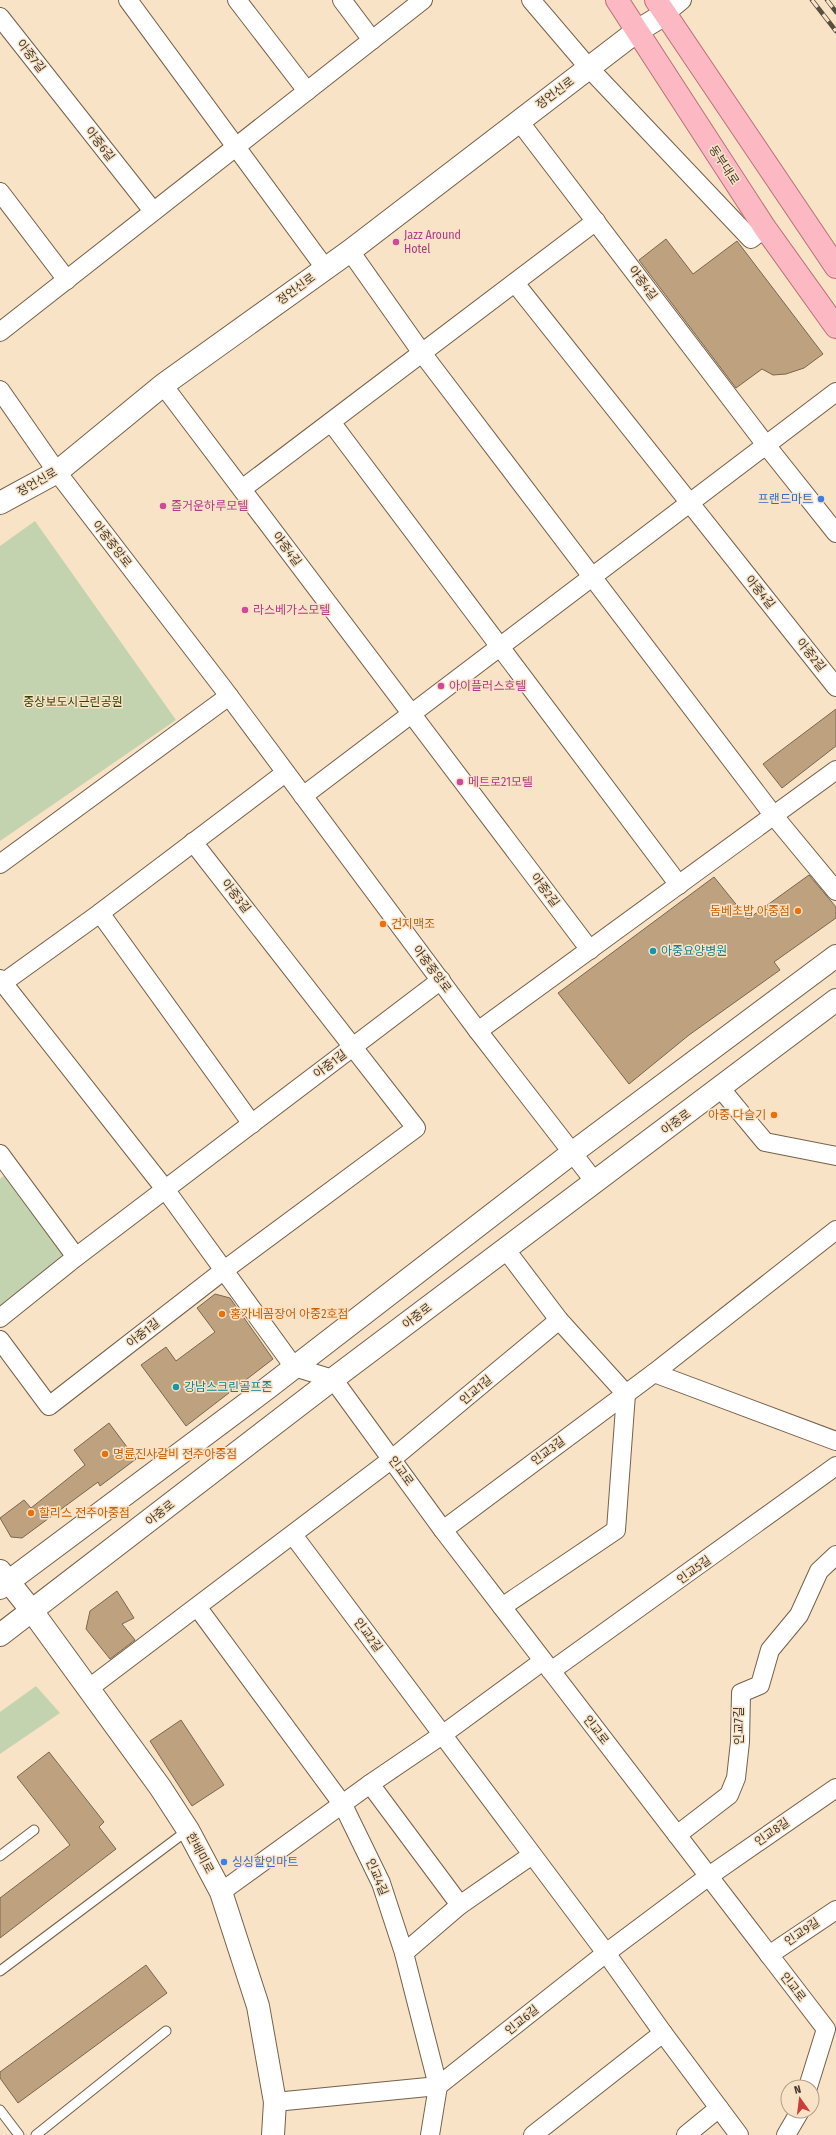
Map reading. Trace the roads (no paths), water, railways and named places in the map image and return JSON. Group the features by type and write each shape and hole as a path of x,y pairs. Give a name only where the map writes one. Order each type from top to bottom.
{"main road":[{"name":"동부대로","path":"617,0 765,228 836,327"},
{"path":"660,7 836,267"}],"street":[{"path":"128,0 325,268"},
{"path":"237,0 307,91"},
{"path":"342,0 372,40"},
{"path":"0,332 422,0"},
{"path":"531,0 589,68 751,239 765,228"},
{"path":"660,7 682,0"},
{"name":"정언신로","path":"0,503 57,472 163,385 350,251 637,31 660,7"},
{"name":"아중7길","path":"0,17 46,76"},
{"name":"아중6길","path":"46,76 153,211"},
{"name":"아중4길","path":"519,121 766,445 836,533"},
{"path":"0,192 67,280"},
{"path":"242,489 596,221"},
{"path":"350,251 422,353 592,577 774,816 836,891"},
{"name":"아중4길","path":"515,283 786,624"},
{"name":"아중4길","path":"163,385 500,830"},
{"name":"아중중앙로","path":"0,390 57,472 229,696 478,1031 595,1182"},
{"path":"303,796 836,392"},
{"path":"331,422 679,885"},
{"name":"아중2길","path":"786,624 836,687"},
{"path":"0,864 229,696"},
{"path":"478,1031 836,770"},
{"path":"285,773 100,913 1,982 166,1189 223,1271 294,1367 333,1379"},
{"name":"아중2길","path":"500,830 590,950"},
{"name":"아중3길","path":"193,842 279,950"},
{"path":"100,913 252,1124"},
{"name":"아중1길","path":"279,950 352,1048"},
{"path":"3,1580 294,1367 572,1152 836,956"},
{"name":"아중1길","path":"0,1318 76,1257 441,980"},
{"name":"아중로","path":"0,1635 333,1379 836,1000"},
{"path":"223,1271 416,1128 352,1048"},
{"path":"721,1088 765,1142 836,1156"},
{"path":"0,1154 76,1257"},
{"name":"인교3길","path":"443,1530 654,1373 836,1230"},
{"path":"502,1607 616,1530 626,1394 559,1320 506,1250"},
{"name":"아중1길","path":"0,1340 49,1406 223,1271"},
{"name":"인교1길","path":"392,1459 559,1320"},
{"path":"654,1373 836,1441"},
{"name":"인교로","path":"333,1379 443,1530 826,2030 811,2079"},
{"path":"88,1689 198,1608 392,1459"},
{"name":"인교5길","path":"547,1666 836,1466"},
{"name":"인교2길","path":"293,1535 442,1735"},
{"name":"인교7길","path":"677,1835 729,1795 736,1778 740,1742 741,1693 760,1685 770,1650 799,1615 819,1571 836,1555"},
{"name":"한배미로","path":"3,1580 32,1611 188,1830 221,1892 258,2006 275,2102 273,2135"},
{"name":"인교4길","path":"198,1608 343,1805 381,1883 404,1953"},
{"path":"221,1892 370,1784 547,1666"},
{"path":"442,1735 606,1953 739,2135"},
{"path":"370,1784 460,1905"},
{"name":"인교8길","path":"709,1876 836,1788"},
{"path":"430,2135 438,2086 404,1953 460,1905 532,1855"},
{"name":"인교6길","path":"438,2086 606,1953 709,1876"},
{"name":"인교9길","path":"769,1955 836,1910"},
{"path":"533,2135 663,2033"},
{"path":"275,2102 438,2086"},
{"path":"686,2135 719,2108"},
{"path":"786,2135 795,2119"}],"lane":[{"path":"0,1856 34,1830"},
{"path":"0,1971 188,1830"},
{"path":"36,2135 166,2031"},
{"path":"0,2110 19,2135"}],"railway":[{"path":"812,0 836,31"},
{"path":"827,0 836,12"}],"place":[{"name":"Jazz Around Hotel","path":"396,242"},
{"name":"프랜드마트","path":"821,499"},
{"name":"즐거운하루모텔","path":"163,506"},
{"name":"라스베가스모텔","path":"245,610"},
{"name":"아이플러스호텔","path":"441,686"},
{"name":"메트로21모텔","path":"460,782"},
{"name":"돔베초밥 아중점","path":"798,911"},
{"name":"건지맥조","path":"383,924"},
{"name":"아중요양병원","path":"653,951"},
{"name":"아중 다슬기","path":"774,1115"},
{"name":"홍가네꼼장어 아중2호점","path":"222,1314"},
{"name":"강남스크린골프존","path":"176,1387"},
{"name":"명륜진사갈비 전주아중점","path":"105,1454"},
{"name":"할리스 전주아중점","path":"31,1513"},
{"name":"싱싱할인마트","path":"224,1862"}],"park label":[{"name":"중상보도시근린공원","path":"73,702"}]}
